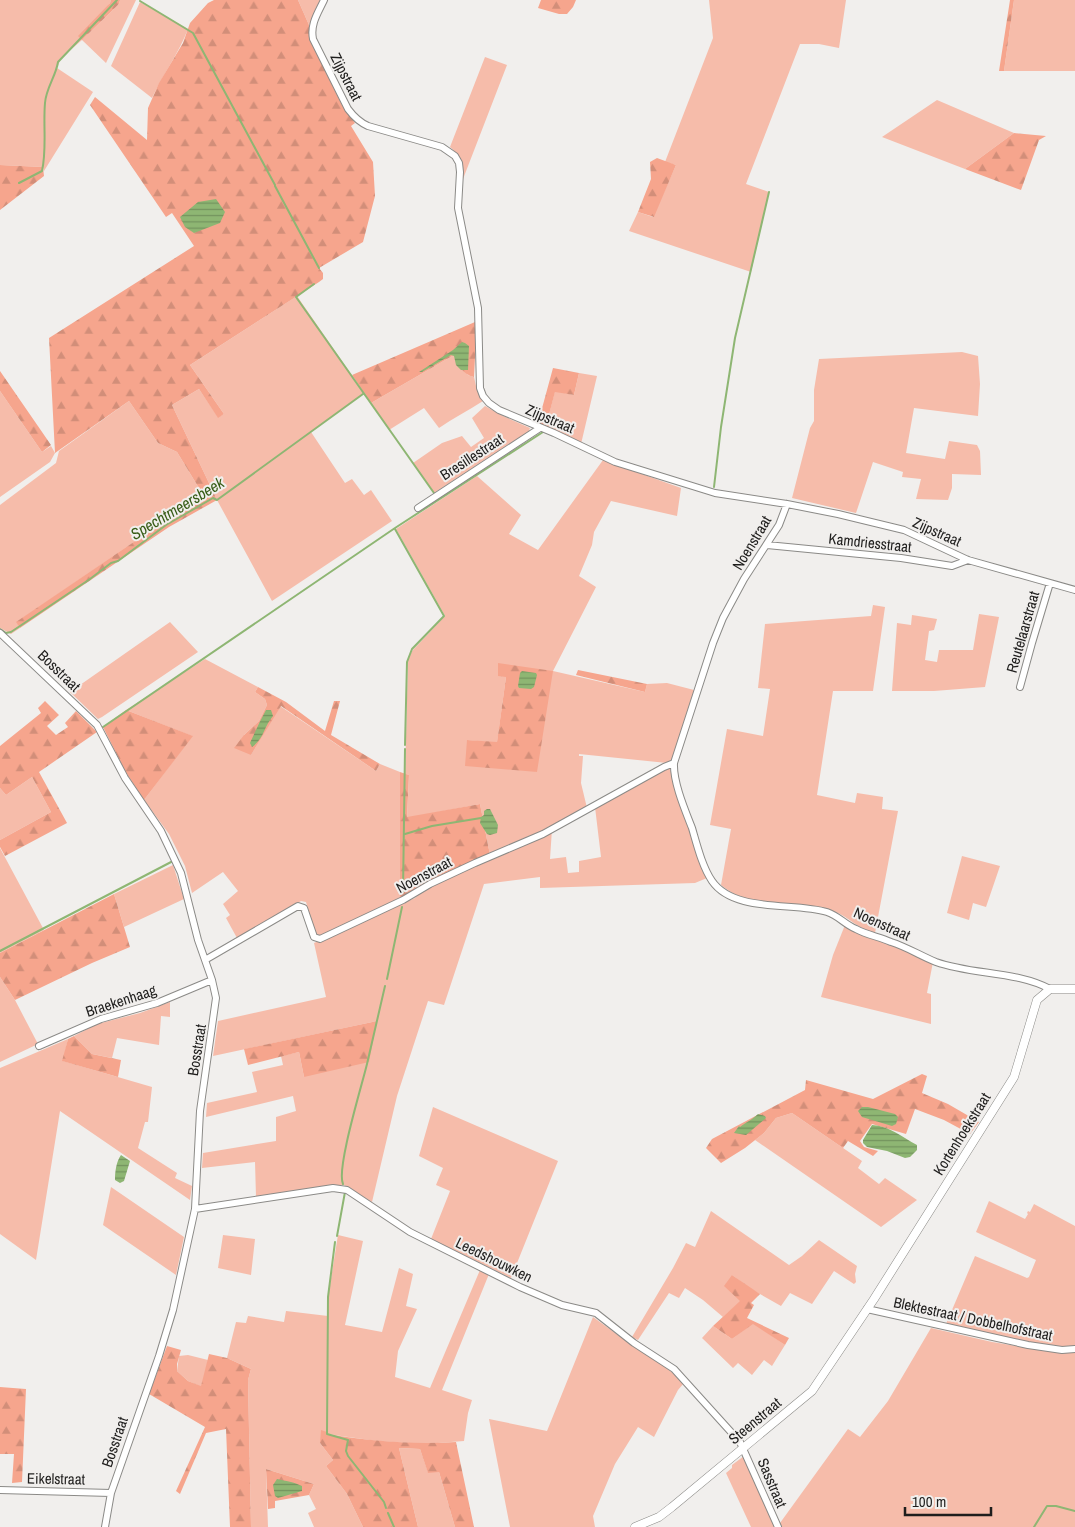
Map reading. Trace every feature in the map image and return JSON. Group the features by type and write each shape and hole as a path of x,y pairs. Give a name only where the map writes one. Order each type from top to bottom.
{"street":[{"name":"Zijpstraat","path":"324,0 313,23 313,39 354,118 368,126 442,147 456,156 459,163 458,208 479,323 480,388 483,396 489,403 499,410 615,462 692,487 715,493 838,514 904,530 968,560 1075,590"},
{"name":"Bresillestraat","path":"418,508 540,428"},
{"name":"Noenstraat","path":"787,504 779,524 744,579 723,618 674,763 673,769 681,797 712,881 734,898 753,903 820,910 837,915 852,928 891,941 937,962 966,970 1037,982 1050,990"},
{"name":"Kamdriesstraat","path":"767,545 901,558 952,566 968,560"},
{"name":"Reutelaarstraat","path":"1020,687 1050,583"},
{"name":"Bosstraat","path":"0,634 97,725 125,778 161,831 181,873 216,998 200,1111 195,1209 174,1310 111,1493 105,1527"},
{"name":"Noenstraat","path":"205,960 298,906 304,908 314,937 320,939 403,900 430,884 475,862 543,834 674,763"},
{"name":"Braekenhaag","path":"38,1046 101,1019 156,1004 212,980"},
{"path":"1050,990 1075,989"},
{"name":"Kortenhoekstraat","path":"867,1309 1014,1077 1037,1000 1050,990"},
{"name":"Leedshouwken","path":"195,1209 333,1188 347,1190 410,1232 479,1267 562,1305 596,1314 634,1343 674,1369 744,1448"},
{"name":"Blektestraat / Dobbelhofstraat","path":"867,1309 1028,1345 1062,1350 1075,1349"},
{"name":"Steenstraat","path":"635,1527 659,1517 812,1391 867,1309"},
{"name":"Sasstraat","path":"744,1448 778,1527"},
{"name":"Eikelstraat","path":"0,1490 111,1493"}],"shaded area":[{"path":"0,0 111,0 82,40 61,58 57,68 93,92 44,171 43,167 0,165"},
{"path":"120,0 136,0 106,63 82,40 119,4"},
{"path":"298,0 321,0 309,26 309,25"},
{"path":"709,0 846,0 839,48 819,44 800,44 746,184 769,192 751,272 629,231 638,212 653,217 676,165 665,162 713,38"},
{"path":"1014,0 1075,0 1075,71 1004,71"},
{"path":"140,2 188,29 152,98 111,66"},
{"path":"485,57 507,65 462,179 463,169 461,161 450,147"},
{"path":"937,100 1014,133 965,169 882,137"},
{"path":"216,199 225,212 220,223 194,233 185,227 180,217 198,202"},
{"path":"297,296 364,393 311,432 345,483 352,479 364,495 371,490 392,521 272,601 217,500 172,405 199,389 218,417 224,414 190,365"},
{"path":"462,342 469,346 468,370 461,370 456,365 454,356 451,355 419,372 453,350"},
{"path":"962,352 978,356 980,384 978,416 914,408 906,453 945,459 949,441 977,445 980,451 981,475 952,474 952,488 948,500 916,499 921,479 902,477 903,472 873,462 856,513 792,498 810,428 814,421 814,390 819,359"},
{"path":"454,355 468,375 474,377 483,401 439,428 424,408 389,430 371,403"},
{"path":"579,373 597,376 581,444 546,426 555,391 574,395"},
{"path":"0,391 42,452 51,446 55,453 50,462 0,497"},
{"path":"129,401 158,443 177,452 205,498 169,518 17,622 20,628 11,634 0,628 0,505 56,463 59,451"},
{"path":"485,406 530,428 529,431 434,493 413,463 442,443 462,436 471,447 484,438 472,418"},
{"path":"603,460 681,488 677,516 611,501 594,532 592,545 579,576 596,587 553,671 645,692 647,684 667,683 694,690 672,759 667,763 579,754 579,756 583,756 581,783 587,808 554,826 490,855 480,804 407,818 409,775 405,774 408,660 412,651 445,616 396,529 477,476 521,515 509,534 538,550","holes":["506,677 537,772 467,740 497,743"]},
{"path":"873,605 885,607 873,691 833,691 817,795 855,803 857,793 883,797 882,809 898,811 875,933 862,928 836,912 826,909 758,902 729,891 721,885 731,829 710,825 727,729 763,736 770,689 758,688 765,624 871,616"},
{"path":"979,614 999,617 985,687 934,691 892,691 897,623 911,625 912,615 937,619 934,630 929,631 925,660 937,662 939,650 973,650"},
{"path":"170,622 198,652 98,719 70,692"},
{"path":"205,659 258,687 255,692 265,699 267,705 259,721 244,735 251,755 280,706 376,771 380,764 400,772 400,899 321,936 315,933 306,902 301,901 237,938 226,918 230,915 223,904 238,891 223,872 192,893 185,866 169,834 144,800 192,736 126,710"},
{"path":"522,671 536,673 537,675 534,687 531,689 519,688 518,686"},
{"path":"266,710 271,710 273,716 262,736 252,747 250,743"},
{"path":"668,768 670,769 707,878 695,883 540,888 540,877 484,884 444,1005 428,1001 397,1096 372,1202 344,1185 256,1197 255,1162 202,1168 203,1153 276,1141 276,1117 296,1111 293,1096 206,1117 207,1103 257,1092 252,1072 283,1065 281,1056 299,1052 304,1077 377,1021 213,1056 218,1021 326,997 314,943 415,898 421,891 552,829 550,859 566,857 568,873 579,872 579,861 601,857 595,807"},
{"path":"32,777 51,812 0,840 0,788 6,795"},
{"path":"490,809 498,825 497,833 490,835 487,834 480,823 484,811"},
{"path":"0,848 44,930 0,953"},
{"path":"962,856 1000,866 986,907 973,903 969,920 947,913"},
{"path":"173,865 184,899 124,927 114,894"},
{"path":"845,925 862,935 933,962 927,993 931,994 931,1024 821,997 833,955"},
{"path":"0,977 15,1000 38,1044 0,1062"},
{"path":"170,1002 170,1017 161,1016 159,1045 117,1038 112,1058 92,1054 74,1036 97,1024 140,1013"},
{"path":"68,1039 63,1061 152,1087 148,1122 145,1122 138,1148 177,1173 175,1178 192,1186 190,1200 60,1111 36,1260 0,1234 0,1068"},
{"path":"433,1107 558,1161 511,1278 431,1239 450,1191 436,1185 443,1168 419,1156"},
{"path":"862,1107 895,1114 898,1117 896,1124 892,1126 862,1117 858,1111"},
{"path":"792,1113 862,1161 858,1168 879,1184 885,1178 917,1200 881,1227 755,1140 764,1133 776,1118"},
{"path":"758,1114 766,1118 746,1135 734,1133 739,1126"},
{"path":"872,1125 885,1127 896,1132 917,1145 917,1150 910,1157 905,1158 887,1151 867,1147 863,1140"},
{"path":"121,1155 130,1161 124,1181 120,1183 115,1180 115,1177"},
{"path":"111,1187 184,1237 176,1275 103,1225"},
{"path":"989,1201 1025,1219 1028,1211 1030,1212 1034,1204 1075,1226 1075,1346 1035,1344 946,1324 975,1256 1027,1278 1036,1260 976,1232"},
{"path":"711,1211 789,1265 819,1240 857,1266 856,1282 854,1284 834,1271 812,1304 790,1293 781,1306 751,1289 732,1275 741,1301 723,1317 685,1288 679,1298 669,1293 638,1340 632,1337 686,1243 695,1247"},
{"path":"223,1235 255,1239 251,1275 218,1268"},
{"path":"338,1235 363,1241 345,1325 382,1332 399,1268 413,1274 406,1306 417,1309 398,1351 395,1377 430,1388 480,1270 489,1274 442,1390 472,1400 464,1441 425,1444 377,1441 327,1434 320,1443 333,1460 326,1466 347,1494 363,1527 314,1527 308,1513 316,1509 309,1495 314,1484 266,1469 268,1527 251,1527 248,1380 251,1369 227,1358 236,1322 246,1323 248,1316 284,1322 286,1311 328,1316 329,1291"},
{"path":"593,1317 667,1368 684,1383 678,1390 654,1437 638,1427 615,1464 593,1516 595,1527 510,1527 489,1419 547,1431"},
{"path":"753,1323 785,1345 772,1366 764,1360 752,1375 738,1363 733,1368 702,1338 713,1326 732,1339"},
{"path":"931,1328 992,1342 1060,1353 1075,1353 1075,1527 782,1527 780,1523 848,1429 860,1437 888,1401"},
{"path":"188,1355 208,1360 202,1387 188,1381 177,1371 179,1356"},
{"path":"399,1448 420,1449 428,1472 439,1472 455,1527 418,1527"},
{"path":"744,1456 775,1527 751,1527 726,1473 732,1468 732,1465"},
{"path":"277,1479 302,1486 302,1491 278,1498 275,1496 273,1485"}],"green space":[{"path":"111,0 120,0 119,4 82,40 78,36"},
{"path":"214,0 298,0 309,25 313,45 342,105 355,123 351,126 373,162 375,196 363,242 319,268 323,273 323,279 319,282 190,365 224,414 218,418 199,389 172,405 217,500 169,527 20,628 16,622 169,518 205,498 177,452 158,443 129,401 55,453 49,338 194,246 172,213 166,217 90,105 95,97 147,140 148,108 159,83 183,43 190,23 208,3"},
{"path":"541,0 576,0 567,14 559,14 538,8"},
{"path":"1010,0 1014,0 1004,71 999,71"},
{"path":"1014,133 1046,136 1039,140 1021,190 965,169"},
{"path":"657,158 676,165 654,217 638,212 651,179 650,162"},
{"path":"0,165 43,167 44,176 0,210"},
{"path":"475,322 474,377 464,372 454,355 371,403 352,375"},
{"path":"553,368 579,373 574,395 555,392 546,426 538,423"},
{"path":"0,371 51,445 42,452 0,391"},
{"path":"498,663 553,671 537,772 465,766 467,740 497,742 506,677 498,676"},
{"path":"578,670 647,684 645,692 576,675"},
{"path":"258,687 286,702 325,731 334,701 340,701 331,735 380,764 376,771 281,706 251,755 234,748 259,721 267,705 265,699 255,692"},
{"path":"45,701 59,715 47,726 56,735 68,727 65,723 76,711 97,732 39,772 67,823 5,856 0,847 0,840 51,812 32,777 6,795 0,788 0,746 41,713 38,708"},
{"path":"126,710 193,736 144,800 125,771 103,727"},
{"path":"400,772 409,775 407,817 480,804 490,855 432,880 400,899"},
{"path":"114,894 130,947 15,1000 0,977 0,953"},
{"path":"377,1021 369,1062 304,1077 299,1052 248,1065 244,1049"},
{"path":"74,1036 92,1054 121,1060 118,1077 62,1061 68,1039"},
{"path":"922,1074 927,1076 922,1093 948,1104 979,1122 970,1134 944,1120 915,1109 906,1134 872,1124 860,1141 864,1147 878,1151 873,1156 848,1141 843,1148 792,1113 776,1118 764,1133 721,1163 706,1148 712,1139 805,1090 806,1080 873,1099"},
{"path":"732,1275 760,1294 751,1303 754,1305 747,1318 789,1338 785,1345 753,1324 732,1339 713,1326 740,1301 724,1286"},
{"path":"167,1346 181,1350 177,1371 188,1381 201,1386 209,1354 227,1358 251,1369 248,1380 251,1527 230,1527 226,1429 206,1433 180,1494 176,1491 205,1427 149,1394"},
{"path":"0,1387 26,1389 22,1482 12,1483 14,1454 0,1454"},
{"path":"321,1430 327,1432 327,1434 407,1443 456,1442 474,1527 455,1527 439,1472 428,1473 420,1449 399,1448 418,1527 363,1527 347,1494 326,1466 333,1460 320,1443"},
{"path":"266,1469 314,1484 309,1495 275,1501 275,1508 268,1509"}],"waterway":[{"path":"19,183 42,171 46,98 58,62 117,0"},
{"path":"140,1 193,33 275,185"},
{"path":"275,186 319,268"},
{"path":"714,487 735,338 769,192"},
{"path":"314,284 296,297 434,493"},
{"name":"Spechtmeersbeek","path":"0,629 6,633 11,632 111,563 118,561 166,525 213,498 217,500 363,394"},
{"path":"103,727 395,528 543,432"},
{"path":"395,529 444,616 412,649 407,662 405,745"},
{"path":"403,892 405,749"},
{"path":"405,834 432,826 481,818"},
{"path":"0,951 173,861"},
{"path":"387,979 402,907"},
{"path":"343,1184 342,1175 346,1145 385,986"},
{"path":"337,1236 345,1192"},
{"path":"335,1242 328,1297 327,1434 348,1440 346,1451 348,1456 384,1502 386,1508"},
{"path":"1034,1527 1047,1506 1056,1506 1075,1511"},
{"path":"388,1513 394,1527"}]}
